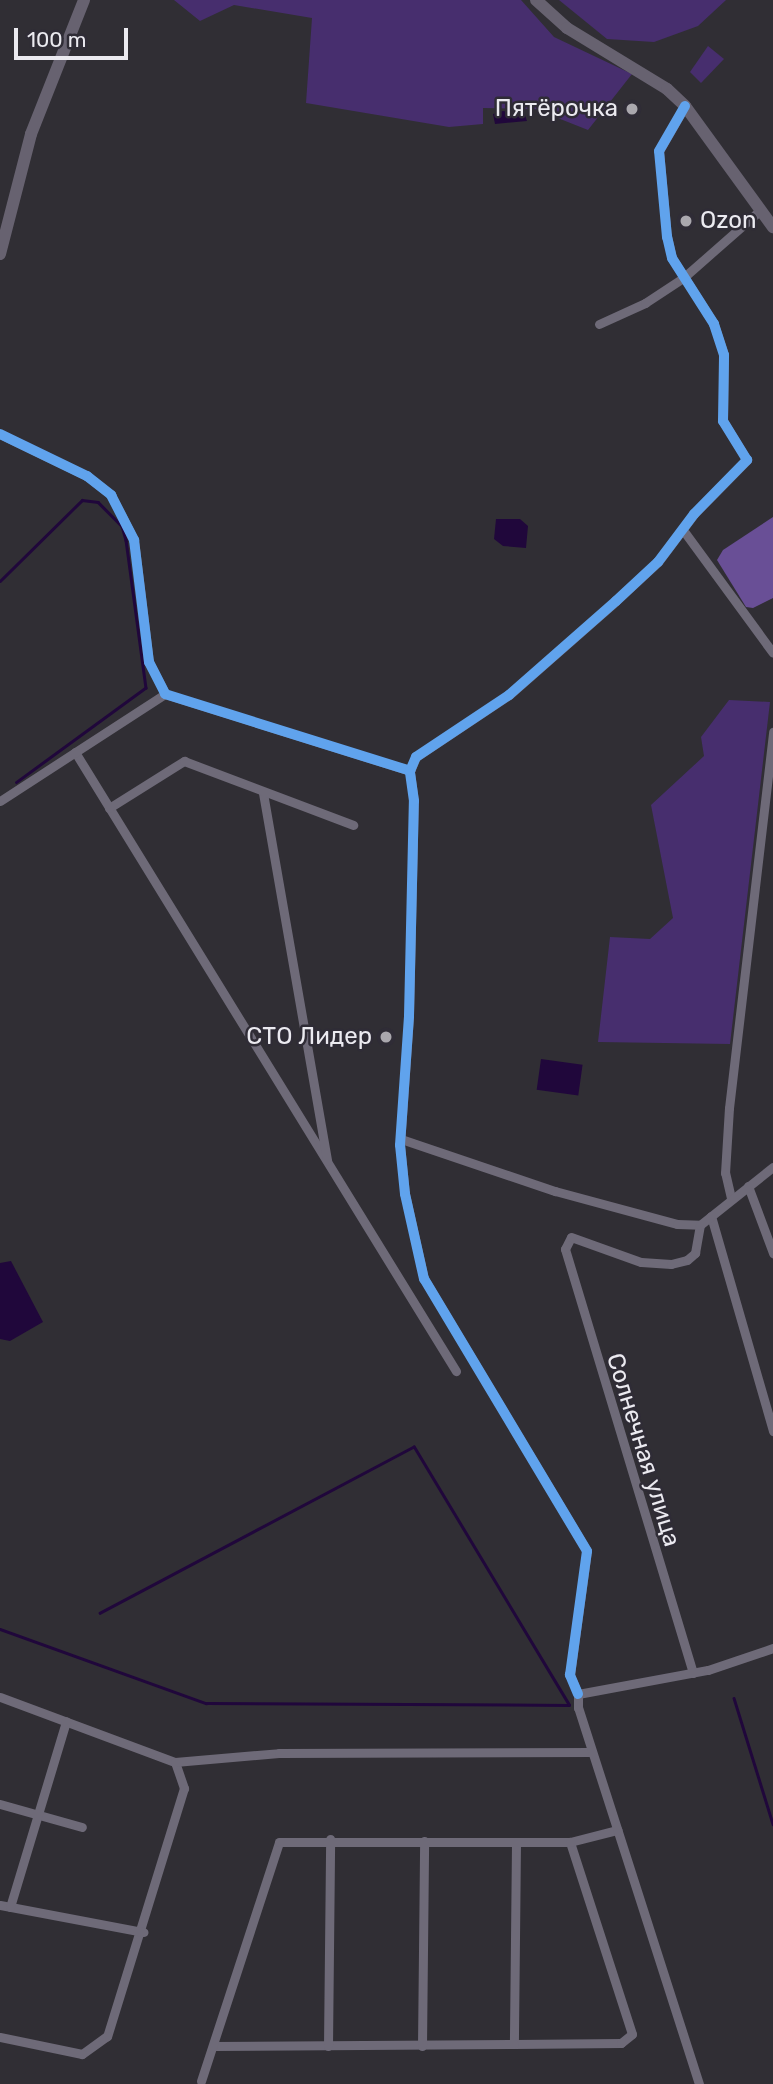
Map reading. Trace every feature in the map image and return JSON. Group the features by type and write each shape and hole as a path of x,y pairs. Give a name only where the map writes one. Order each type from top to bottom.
{"street":[{"path":"0,254 32,135 84,0"},
{"path":"536,0 567,28 667,89 685,106 758,212 773,227"},
{"path":"685,106 659,150 667,237 682,278 714,324 724,355 723,421 747,460 683,530 658,562 553,657 509,695 416,757 410,771 411,941 400,1168 424,1279 587,1551 570,1675 578,1694 592,1752 699,2084"},
{"path":"599,324 645,303 682,278 758,212"},
{"path":"0,434 87,476 111,495 128,522 135,540 149,662 165,695 410,771"},
{"path":"683,530 773,653"},
{"path":"0,801 165,695"},
{"path":"731,1198 725,1173 729,1108 773,733"},
{"path":"75,752 456,1371"},
{"path":"109,808 184,761 353,825"},
{"path":"263,793 328,1166"},
{"path":"401,1139 555,1191 677,1224 700,1225 773,1167"},
{"path":"748,1186 773,1253"},
{"path":"711,1216 773,1431"},
{"name":"Солнечная улица","path":"693,1673 565,1255 570,1237 641,1262 671,1265 695,1252 700,1225"},
{"path":"578,1694 693,1673 773,1648"},
{"path":"0,1697 175,1762 279,1754 592,1752"},
{"path":"66,1721 38,1815 5,1906 143,1932"},
{"path":"0,2037 82,2054 96,2048 107,2036 143,1932 184,1788 175,1762"},
{"path":"0,1804 82,1827"},
{"path":"201,2081 274,1850 285,1839 570,1842 617,1830"},
{"path":"328,2046 330,1839"},
{"path":"422,2046 424,1841"},
{"path":"213,2046 621,2043 632,2034 570,1842"},
{"path":"514,2044 516,1843"}],"shaded area":[{"path":"174,0 521,0 554,37 632,74 588,130 535,109 483,108 483,124 449,127 306,103 312,18 234,5 200,21"},
{"path":"559,0 726,0 698,26 654,42 607,39"},
{"path":"708,46 724,59 701,83 690,72"},
{"path":"503,111 525,115 527,121 495,124 493,114"},
{"path":"773,517 773,598 753,608 746,607 717,560 723,550"},
{"path":"496,519 520,519 528,526 526,548 503,546 494,539"},
{"path":"729,700 770,702 730,1044 598,1042 610,937 650,939 673,918 651,805 704,756 701,737"},
{"path":"541,1059 583,1065 578,1096 537,1090"},
{"path":"11,1261 43,1322 10,1341 0,1339 0,1263"}],"waterway":[{"path":"0,581 82,500 98,502 122,526 126,540 146,688 17,782"},
{"path":"0,1629 206,1703 569,1705 414,1447 100,1613"},
{"path":"734,1698 773,1824"}],"cycle path":[{"path":"578,1694 570,1675 587,1551 424,1279 405,1194 400,1145 409,1016 414,801 410,771 416,757 509,695 616,601 658,562 694,514 747,460 723,421 724,355 714,324 672,258 667,237 659,151 685,106"},
{"path":"0,434 87,476 111,495 134,540 149,662 165,694 410,771"}],"place":[{"name":"Пятёрочка","path":"632,109"},
{"name":"Ozon","path":"686,221"},
{"name":"СТО Лидер","path":"386,1037"}]}
